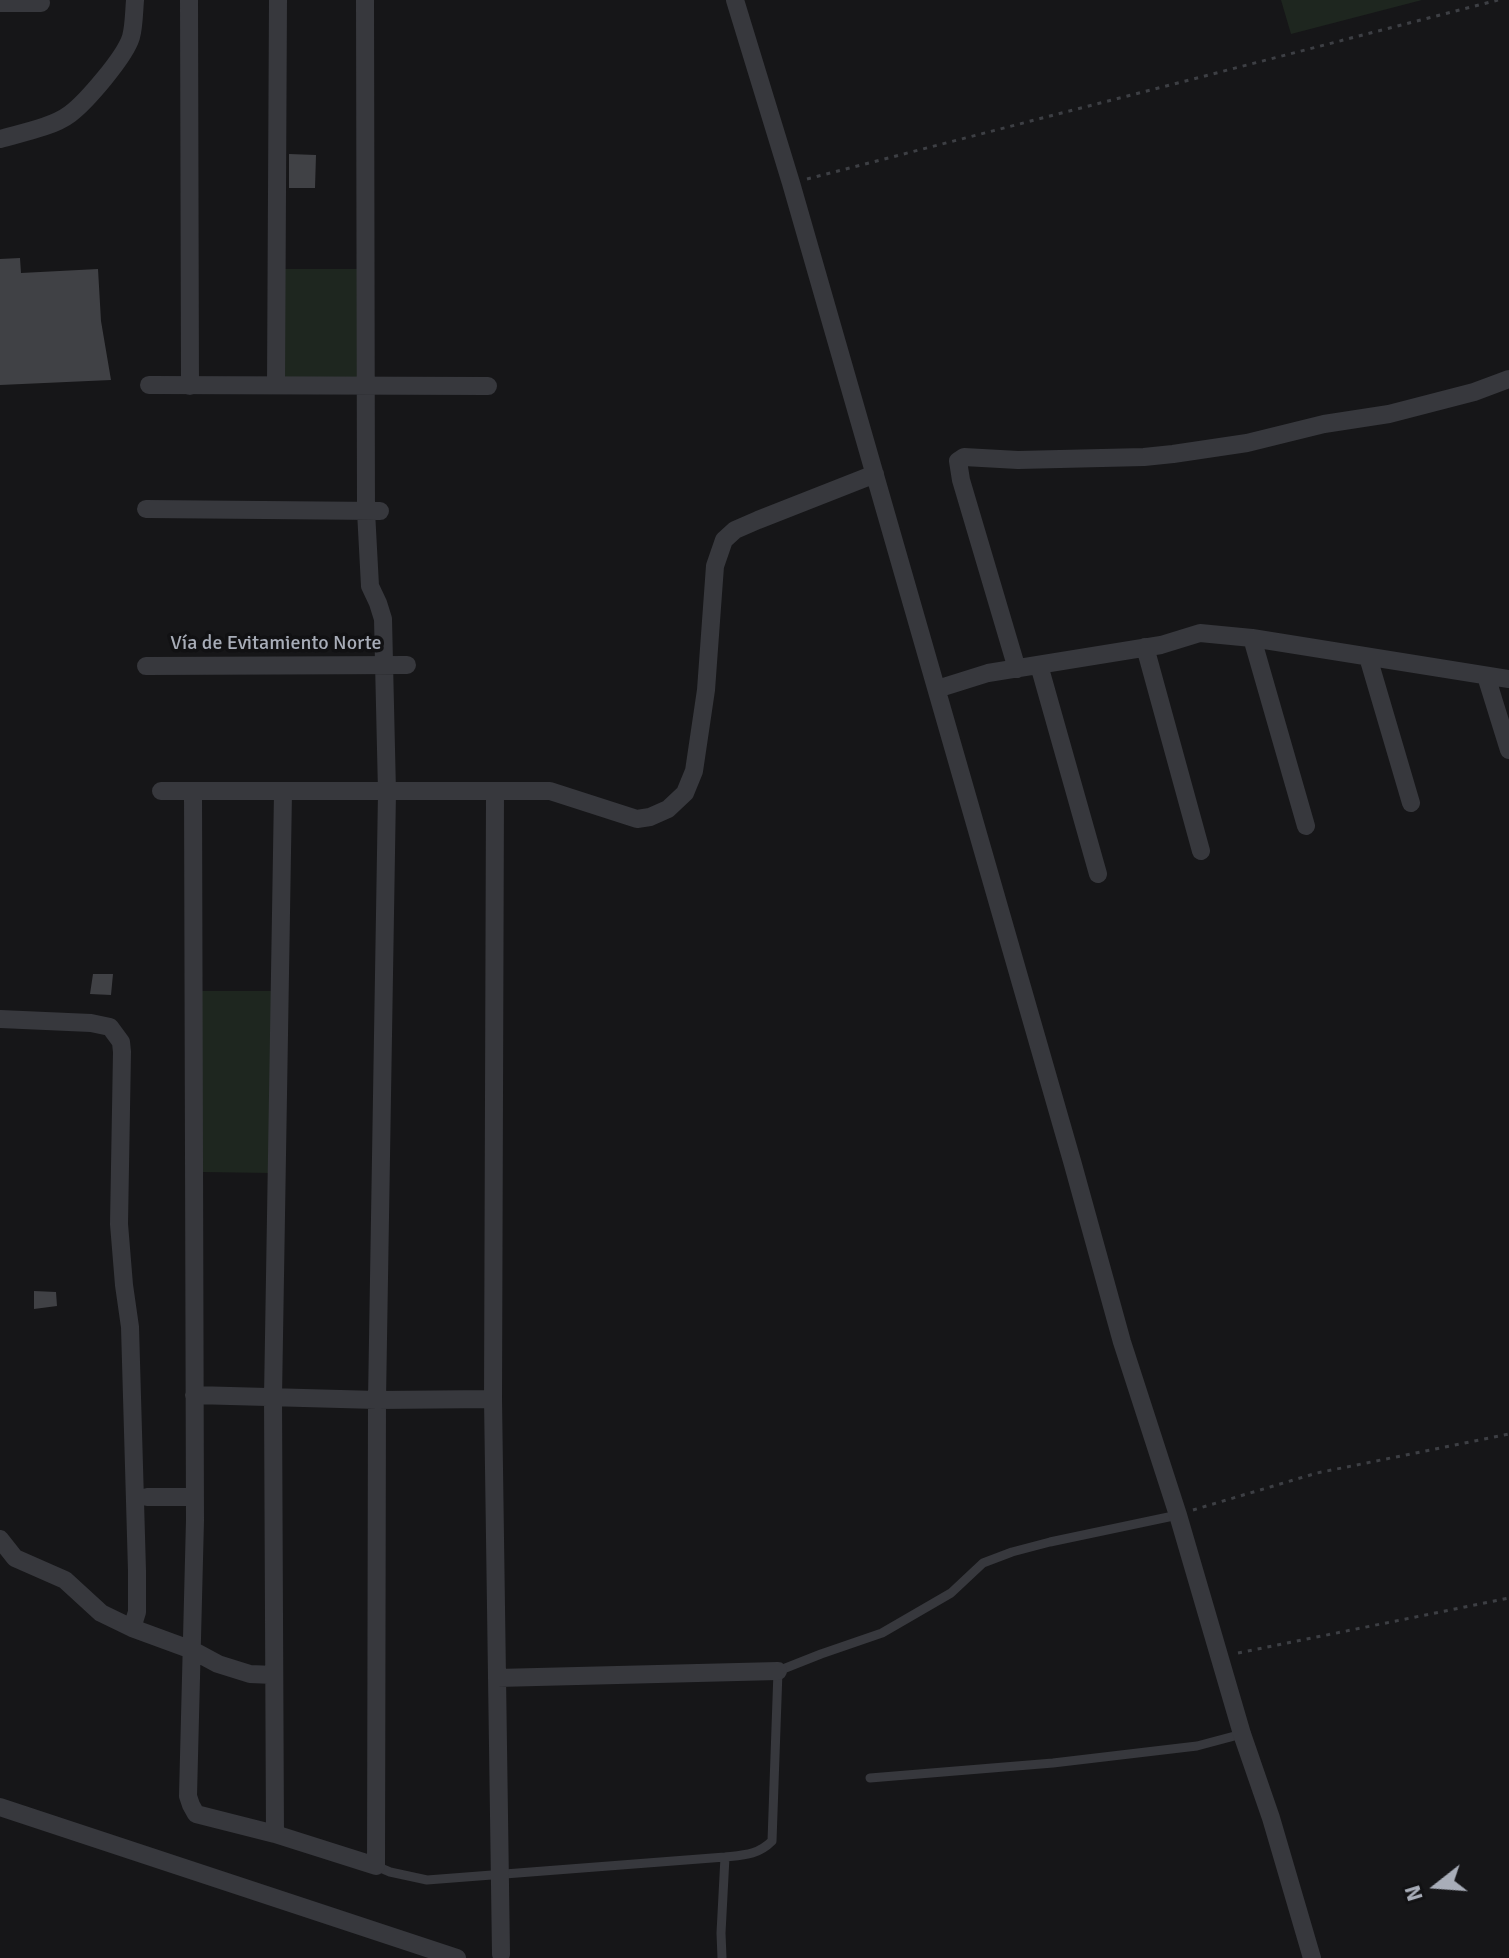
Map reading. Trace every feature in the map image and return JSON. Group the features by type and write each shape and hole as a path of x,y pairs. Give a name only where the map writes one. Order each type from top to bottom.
{"street":[{"path":"0,139 69,115 104,79 130,38 135,0"},
{"path":"189,0 190,386"},
{"path":"276,385 278,0"},
{"path":"193,791 195,1497 188,1796 196,1814 275,1834 376,1866 377,1400 387,792 383,619 370,586 373,511 366,385 365,0"},
{"path":"735,0 875,474 1122,1342 1178,1515 1312,1958"},
{"path":"0,3 41,3"},
{"path":"1017,669 961,480 958,461 964,457 1018,460 1173,454 1247,443 1324,424 1389,414 1474,392 1509,379"},
{"path":"149,385 488,386"},
{"path":"161,791 550,791 637,819 650,817 668,809 685,793 694,771 706,690 715,566 724,540 735,530 875,474"},
{"path":"146,509 373,511"},
{"path":"937,689 988,673 1161,645 1200,633 1252,638 1509,679"},
{"path":"1252,638 1306,826"},
{"path":"1145,647 1201,851"},
{"path":"1368,657 1411,803"},
{"name":"Vía de Evitamiento Norte","path":"146,666 407,665"},
{"path":"1039,665 1098,874"},
{"path":"1486,676 1509,750"},
{"path":"275,1834 273,1397 283,792"},
{"path":"495,792 493,1399 501,1954"},
{"path":"0,1019 91,1023 110,1027 121,1042 119,1224 130,1327 137,1571 137,1612 132,1628"},
{"path":"194,1395 377,1400 493,1399"},
{"path":"147,1497 195,1497"},
{"path":"0,1539 15,1558 65,1580 101,1613 192,1650 218,1664 250,1674 274,1675"},
{"path":"497,1678 778,1671"},
{"path":"0,1807 457,1958"}],"lane":[{"path":"376,1866 427,1880 725,1857 763,1850 772,1841 778,1671 882,1633 951,1593 983,1563 1050,1542 1178,1515"},
{"path":"870,1778 1053,1763 1197,1746 1242,1734"},
{"path":"722,1958 725,1857"}],"path":[{"path":"791,183 1498,0"},
{"path":"1178,1515 1317,1473 1509,1434"},
{"path":"1221,1656 1509,1598"}],"shaded area":[{"path":"1281,0 1422,0 1291,34"},
{"path":"283,269 360,269 361,378 284,379"},
{"path":"200,991 273,991 272,1173 201,1172"}],"building":[{"path":"289,154 316,155 315,188 289,188"},
{"path":"20,258 21,273 98,269 101,321 111,380 0,385 0,259"},
{"path":"93,974 113,974 111,995 90,994"},
{"path":"34,1291 56,1292 57,1306 34,1309"}]}
